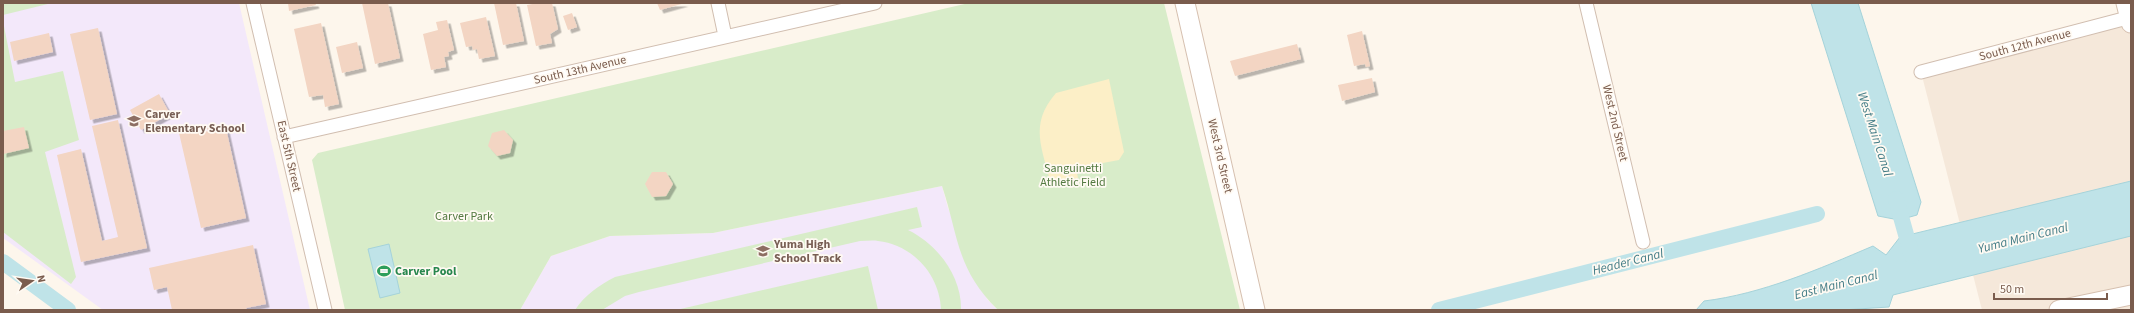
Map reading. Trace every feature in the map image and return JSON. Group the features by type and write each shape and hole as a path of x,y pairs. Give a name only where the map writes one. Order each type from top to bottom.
{"street":[{"name":"East 5th Street","path":"252,3 325,310"},
{"path":"718,3 726,36"},
{"name":"South 13th Avenue","path":"284,138 875,3"},
{"name":"West 3rd Street","path":"1185,3 1255,310"},
{"name":"West 2nd Street","path":"1586,3 1643,242"},
{"name":"South 12th Avenue","path":"1921,72 2130,15"},
{"path":"2059,310 2131,295"}],"shaded area":[{"name":"Carver Elementary School","path":"3,3 239,3 310,310 103,310 3,238"},
{"path":"2131,22 2131,310 1982,310 1921,72"},
{"name":"Yuma High School Track","path":"942,186 948,208 987,299 998,310 520,310 551,256 610,236 713,233"}],"green space":[{"path":"3,3 52,3 3,15"},
{"path":"969,3 1164,3 1240,310 998,310 984,295 966,266 956,237 942,186 713,233 610,236 551,256 520,310 345,310 312,160 318,153"},
{"path":"3,21 15,82 63,71 79,140 45,152 76,277 71,284 3,232"},
{"path":"917,207 922,227 908,230 929,244 946,262 957,285 961,310 941,310 936,285 930,274 913,255 891,244 878,241 860,241 639,292 625,296 602,310 575,310 593,291 615,277"},
{"path":"868,266 878,310 676,310"}],"sand":[{"path":"1109,79 1124,152 1119,160 1076,168 1078,178 1051,185 1040,138 1042,116 1047,105 1056,93"}],"water":[{"path":"1811,3 1858,3 1921,202 1917,215 1899,220 1878,216"},
{"path":"2131,181 2131,236 1893,295 1889,307 1842,310 1696,310 1704,301 1726,298 1769,287 1811,272 1873,246 1886,255 1900,237"},
{"name":"Carver Pool","path":"389,244 400,293 380,298 368,249"}],"building":[{"path":"288,3 315,3 316,5 289,11"},
{"path":"362,3 388,3 400,58 375,64"},
{"path":"494,3 516,3 524,41 503,45"},
{"path":"552,3 558,29 550,34 552,43 536,46 527,5"},
{"path":"657,3 685,3 660,10"},
{"path":"572,13 577,27 568,30 563,16"},
{"path":"486,17 495,56 479,59 477,49 473,50 472,46 466,47 460,23"},
{"path":"447,20 454,50 448,52 449,56 444,57 446,67 431,70 423,34 438,30 436,22"},
{"path":"321,23 339,104 325,107 323,95 309,97 294,29"},
{"path":"98,28 117,114 90,120 70,34"},
{"path":"1362,31 1370,66 1366,67 1365,64 1354,66 1347,35"},
{"path":"49,33 53,52 14,61 10,42"},
{"path":"357,42 363,68 342,73 336,47"},
{"path":"1297,44 1301,59 1235,76 1230,61"},
{"path":"1372,78 1375,92 1342,101 1338,85"},
{"path":"159,94 170,114 141,130 130,110"},
{"path":"118,120 147,248 81,262 57,155 81,149 102,241 118,237 92,126"},
{"path":"225,124 246,218 201,228 179,133 198,129 199,133 208,131 207,128"},
{"path":"24,127 29,148 3,154 3,131"},
{"path":"504,130 513,140 510,153 497,156 488,146 492,133"},
{"path":"652,172 666,172 673,184 666,196 652,197 645,184"},
{"path":"253,245 266,304 246,308 247,310 172,310 167,287 154,290 149,268"}],"waterway":[{"name":"West Main Canal","path":"1896,199 1912,256"},
{"name":"Header Canal","path":"1439,310 1817,214"},
{"name":"Header Canal","path":"3,262 68,310"}],"place":[{"name":"Carver Elementary School","path":"134,121"},
{"name":"Yuma High School Track","path":"763,251"},
{"name":"Carver Pool","path":"384,271"}],"park label":[{"name":"Sanguinetti Athletic Field","path":"1073,175"},
{"name":"Carver Park","path":"464,216"}],"water label":[{"name":"Yuma Main Canal","path":"2023,238"},
{"name":"East Main Canal","path":"1836,285"}]}
